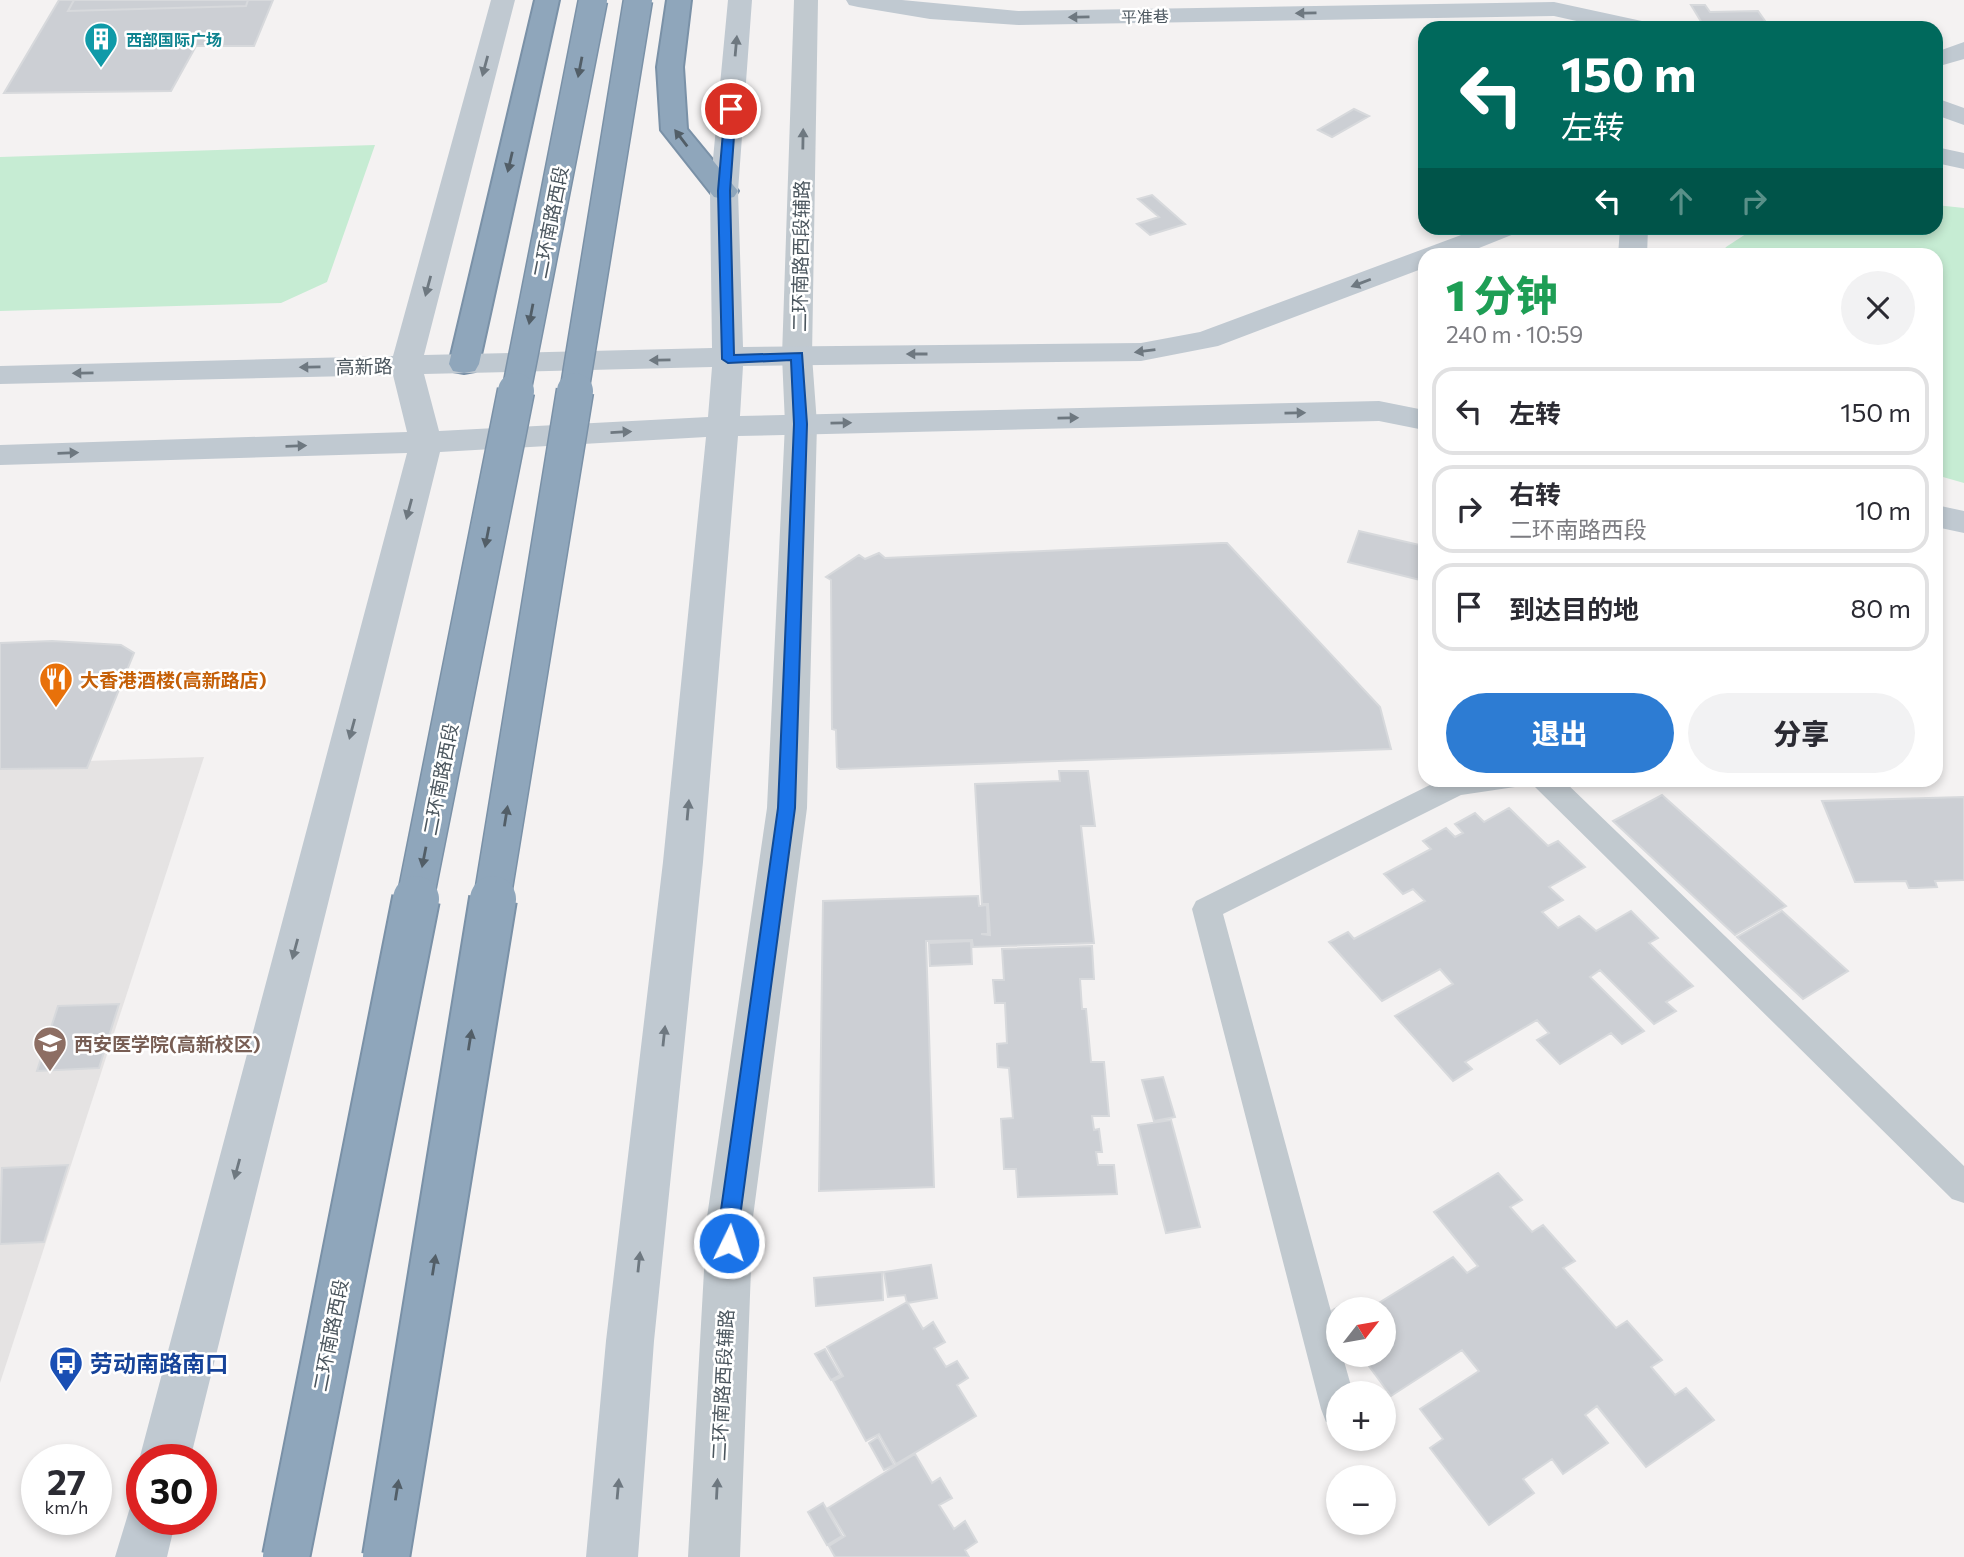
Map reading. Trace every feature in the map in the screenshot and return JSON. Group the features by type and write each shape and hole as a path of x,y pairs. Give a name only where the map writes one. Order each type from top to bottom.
{"highway":[{"path":"464,364 547,0"},
{"name":"二环南路西段","path":"286,1557 593,0"},
{"path":"386,1557 638,0"},
{"path":"679,0 670,67 674,130 724,191"}],"main road":[{"path":"168,1444 426,443 407,365 503,0"},
{"path":"612,1557 630,1341 683,862 723,426 728,359 724,191 740,0"},
{"name":"平准巷","path":"858,0 930,12 1018,18 1554,9 1610,21"},
{"path":"1943,58 1964,50"},
{"path":"1943,109 1964,117"},
{"path":"1943,156 1964,160"},
{"path":"1453,248 1486,235"},
{"name":"高新路","path":"0,375 797,356 1141,352 1207,340 1418,260"},
{"path":"0,454 426,443 801,424 1380,411 1418,419"},
{"path":"1943,518 1964,522"},
{"path":"141,1557 146,1535"}],"street":[{"name":"二环南路西段辅路","path":"714,1557 730,1217 786,808 801,424 797,356 806,0"}],"lane":[{"path":"1332,1381 1207,909 1454,787"},
{"path":"1552,787 1964,1188"}],"shaded area":[{"name":"西安医学院(高新校区)","path":"204,757 0,1383 0,764"}],"green space":[{"path":"375,145 327,282 281,303 0,311 0,157"},
{"path":"1943,206 1964,208 1964,483 1943,477 1943,248 1726,247 1744,235 1943,235"}],"building":[{"name":"西部国际广场","path":"59,0 273,0 254,46 196,46 171,91 4,93"},
{"path":"74,0 248,0 246,6 68,11"},
{"path":"1691,5 1705,5 1710,12 1758,11 1765,21 1701,21"},
{"path":"1354,109 1369,116 1332,137 1318,130"},
{"path":"1152,195 1185,224 1150,235 1137,224 1159,217 1138,199"},
{"path":"1359,531 1418,545 1418,580 1348,562"},
{"path":"1227,543 1380,707 1391,749 837,767 836,730 832,729 831,580 826,577 859,555 865,559 879,553 885,558"},
{"name":"大香港酒楼(高新路店)","path":"52,641 121,645 134,653 87,768 0,769 0,643"},
{"path":"1059,771 1088,771 1095,826 1081,826 1094,943 973,947 972,940 926,941 934,1187 819,1191 823,901 978,896 979,906 987,905 988,934 981,934 990,935 988,904 982,904 975,784 1060,781"},
{"path":"1662,795 1786,906 1735,935 1613,821"},
{"path":"1964,797 1964,880 1935,881 1937,887 1916,888 1909,888 1906,881 1855,882 1822,801"},
{"path":"1509,808 1548,846 1558,841 1585,867 1549,887 1563,900 1542,912 1558,928 1579,916 1596,931 1631,911 1658,938 1649,943 1693,986 1666,1002 1676,1011 1654,1024 1600,970 1590,977 1644,1031 1622,1044 1611,1033 1560,1064 1537,1040 1549,1033 1537,1020 1465,1062 1472,1069 1453,1081 1395,1016 1453,984 1440,969 1382,1001 1329,942 1348,932 1354,939 1425,901 1413,889 1403,894 1384,874 1431,849 1423,841 1446,828 1455,837 1463,833 1455,824 1475,813 1484,822"},
{"path":"1782,911 1848,971 1803,999 1737,937"},
{"path":"971,941 972,964 930,966 929,943"},
{"path":"1092,946 1094,979 1080,979 1082,1009 1086,1009 1091,1062 1104,1062 1109,1116 1092,1116 1094,1130 1099,1129 1102,1152 1096,1152 1098,1165 1114,1165 1117,1194 1018,1197 1016,1169 1004,1169 1001,1119 1013,1118 1009,1068 998,1067 997,1044 1007,1043 1005,1003 995,1003 993,980 1004,980 1002,949"},
{"path":"119,1004 99,1068 37,1071 58,1006"},
{"path":"1163,1077 1175,1117 1154,1121 1142,1080"},
{"path":"1171,1120 1200,1227 1166,1233 1138,1125"},
{"path":"68,1165 44,1242 0,1244 2,1168"},
{"path":"1498,1173 1522,1200 1510,1207 1532,1232 1543,1225 1575,1261 1563,1268 1616,1328 1627,1321 1662,1360 1651,1367 1675,1395 1686,1388 1714,1420 1646,1467 1597,1406 1585,1415 1608,1443 1563,1474 1552,1459 1523,1479 1534,1493 1489,1525 1430,1448 1443,1439 1420,1409 1479,1371 1462,1350 1396,1393 1396,1381 1380,1381 1370,1367 1396,1367 1396,1297 1388,1297 1453,1257 1467,1273 1478,1266 1434,1212"},
{"path":"931,1265 937,1298 907,1303 905,1295 888,1297 884,1272"},
{"path":"882,1272 883,1300 816,1306 814,1278"},
{"path":"907,1302 923,1329 933,1322 945,1342 934,1348 946,1367 957,1361 968,1378 957,1385 976,1416 896,1464 879,1434 866,1441 833,1381 843,1376 827,1347"},
{"path":"825,1349 840,1375 831,1380 815,1354"},
{"path":"878,1437 894,1465 884,1470 869,1443"},
{"path":"915,1454 932,1483 940,1478 952,1498 939,1505 954,1529 965,1521 977,1542 965,1550 969,1557 835,1557 829,1546 845,1536 828,1508"},
{"path":"823,1503 842,1536 827,1545 808,1512"}],"place":[{"name":"西部国际广场","path":"101,69"},
{"name":"大香港酒楼(高新路店)","path":"56,709"},
{"name":"西安医学院(高新校区)","path":"50,1073"},
{"name":"劳动南路南口","path":"66,1393"}],"route":[{"path":"729,1243 730,1217 786,808 801,424 797,356 728,359 724,191 731,109"}]}
